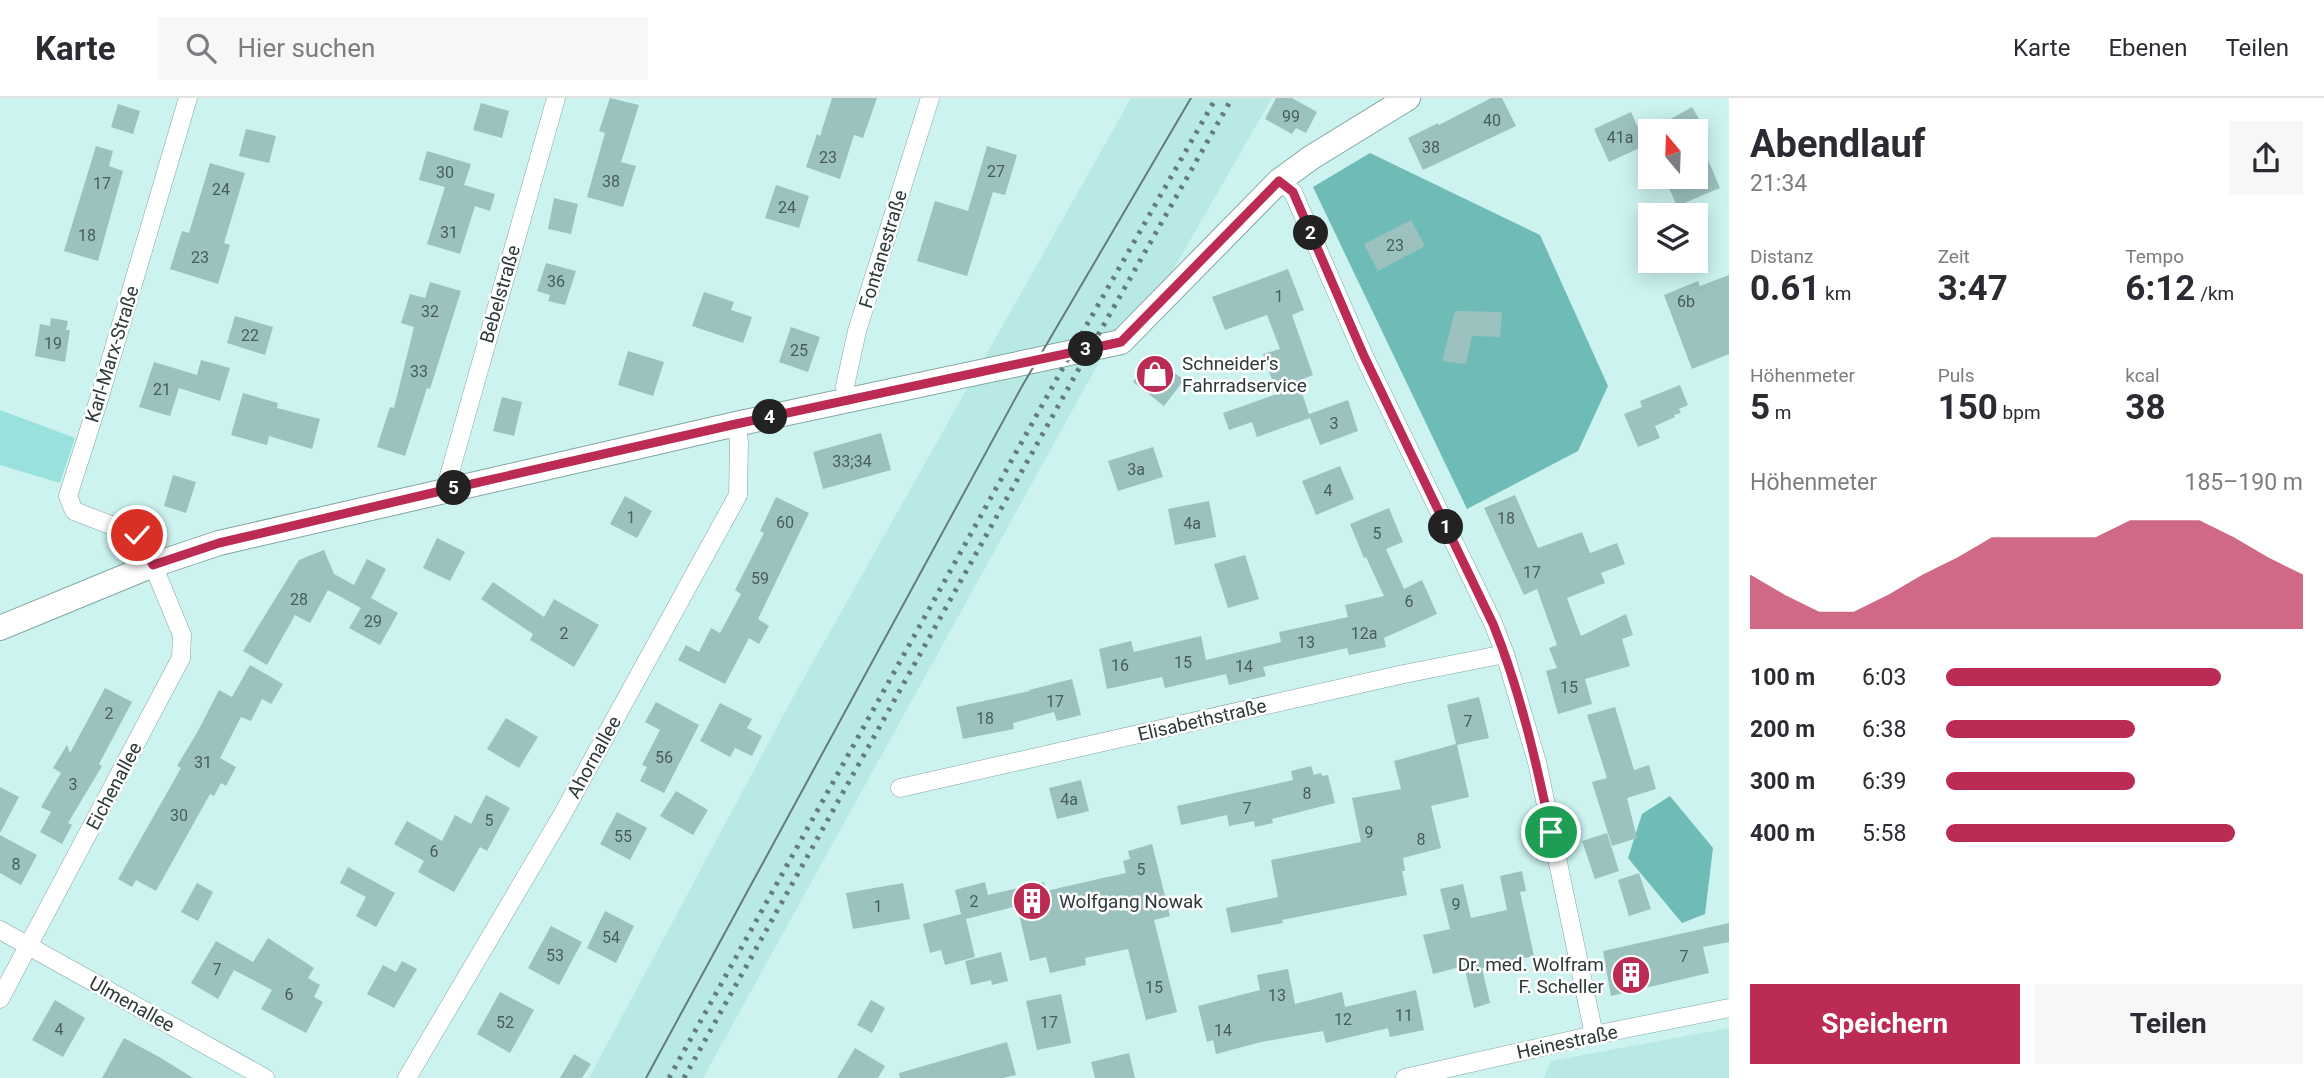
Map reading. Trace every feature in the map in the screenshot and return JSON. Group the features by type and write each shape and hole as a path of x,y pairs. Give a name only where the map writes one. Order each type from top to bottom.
{"street":[{"name":"Karl-Marx-Straße","path":"153,565 137,535 74,511 68,496 187,98"},
{"name":"Bebelstraße","path":"445,490 556,98"},
{"name":"Fontanestraße","path":"847,401 845,386 858,331 930,98"},
{"path":"0,628 153,565 219,543 736,424 1121,342 1279,181 1311,157 1408,98"},
{"path":"1279,181 1293,192 1364,356 1505,654 1537,762 1594,1035"},
{"name":"Ahornallee","path":"407,1078 561,817 738,495 739,442 736,424"},
{"name":"Eichenallee","path":"0,999 30,947 181,658 182,635 153,565"},
{"name":"Elisabethstraße","path":"900,789 1404,674 1505,654"},
{"name":"Ulmenallee","path":"0,930 265,1078"},
{"name":"Heinestraße","path":"1405,1078 1594,1035 1729,1008"}],"shaded area":[{"path":"1131,98 1272,98 1169,277 1119,326 703,1078 589,1078 792,699"},
{"path":"1370,153 1540,235 1608,386 1578,451 1467,509 1313,187"},
{"path":"0,410 75,438 60,483 0,465"},
{"path":"1670,796 1713,848 1705,914 1682,923 1628,858 1642,814"},
{"path":"1729,1028 1729,1078 1544,1078 1551,1061"}],"building":[{"path":"610,98 639,105 621,162 636,166 623,207 587,197 605,133 599,131"},
{"path":"832,98 877,98 863,138 854,135 840,179 806,167 817,134 820,136"},
{"path":"1276,98 1292,98 1317,112 1306,133 1296,128 1292,134 1265,119"},
{"path":"1491,98 1502,98 1516,126 1423,170 1408,138"},
{"path":"481,103 509,111 502,138 473,130"},
{"path":"118,104 140,111 133,134 111,127"},
{"path":"1692,107 1699,119 1671,119"},
{"path":"1631,112 1638,127 1638,149 1609,162 1594,129"},
{"path":"246,129 276,136 269,163 239,156"},
{"path":"96,146 113,151 109,166 123,171 98,261 64,251"},
{"path":"987,146 1017,155 1005,195 993,192 967,276 917,261 935,201 968,211"},
{"path":"427,151 471,164 464,185 495,194 490,211 475,206 460,254 427,244 445,187 419,180"},
{"path":"1708,160 1720,188 1684,203 1676,203 1669,189 1708,189"},
{"path":"210,163 245,173 224,243 230,245 218,284 170,269 182,231 189,233"},
{"path":"776,185 809,196 799,228 765,218"},
{"path":"554,198 578,204 571,234 548,229"},
{"path":"1411,220 1425,246 1378,271 1364,244"},
{"path":"546,263 576,271 565,305 548,301 550,295 537,291"},
{"path":"1288,269 1304,310 1292,315 1313,375 1298,381 1309,414 1348,400 1358,431 1320,445 1310,418 1257,437 1252,422 1229,430 1223,413 1277,394 1263,354 1280,349 1267,315 1225,330 1212,297"},
{"path":"1729,275 1729,354 1692,369 1664,295 1698,281 1700,286"},
{"path":"430,282 461,291 430,389 427,388 405,456 377,447 390,407 394,408 414,327 401,323 410,294 425,298"},
{"path":"704,292 734,302 731,310 752,317 743,343 692,326"},
{"path":"1455,311 1502,312 1500,337 1472,336 1466,364 1442,361"},
{"path":"235,316 273,327 265,355 227,343"},
{"path":"51,318 68,321 66,330 70,330 65,362 35,356 40,324 50,326"},
{"path":"791,327 820,337 808,372 779,362"},
{"path":"628,351 664,362 653,396 618,385"},
{"path":"1152,356 1184,380 1164,406 1133,382"},
{"path":"201,360 230,368 220,401 179,388 170,416 139,407 154,362 197,375"},
{"path":"1680,385 1688,405 1679,409 1681,413 1674,415 1675,417 1655,426 1660,438 1638,447 1624,414 1642,407 1640,401"},
{"path":"243,393 278,403 277,408 320,419 312,449 269,436 267,445 231,435"},
{"path":"502,397 522,402 514,436 493,431"},
{"path":"881,433 891,470 823,489 813,452"},
{"path":"1153,447 1163,477 1118,491 1108,461"},
{"path":"1340,466 1354,499 1316,515 1302,481"},
{"path":"173,475 196,482 186,513 164,506"},
{"path":"1515,495 1538,548 1582,532 1590,553 1617,543 1625,564 1601,573 1605,583 1567,598 1581,636 1626,614 1633,635 1622,639 1630,666 1585,679 1592,704 1558,714 1546,671 1557,668 1549,648 1557,645 1537,589 1524,595 1484,508"},
{"path":"625,496 652,511 637,538 610,524"},
{"path":"776,497 809,513 758,619 769,626 759,644 749,638 725,684 678,660 686,645 699,652 711,628 720,633 741,594 735,590 764,533 760,531"},
{"path":"1209,501 1216,537 1175,545 1168,509"},
{"path":"1389,508 1403,542 1386,549 1404,589 1422,580 1437,614 1384,638 1386,647 1349,655 1347,648 1263,667 1266,676 1229,685 1226,674 1165,688 1162,677 1107,689 1099,649 1131,641 1134,652 1201,636 1206,660 1281,642 1279,632 1348,617 1345,605 1384,596 1350,524"},
{"path":"437,538 465,552 450,581 423,568"},
{"path":"324,550 334,574 354,585 367,559 386,569 371,598 398,613 380,645 349,628 361,608 328,590 310,623 295,615 267,665 243,651 299,560"},
{"path":"1245,555 1259,599 1228,608 1214,564"},
{"path":"493,582 544,617 554,599 599,625 574,667 530,640 533,634 481,599"},
{"path":"250,665 283,684 271,704 262,699 251,721 241,717 220,758 236,767 226,786 221,783 214,796 210,794 156,891 136,880 132,887 118,879 181,768 177,766 219,690 232,697"},
{"path":"1072,679 1081,715 1057,721 1054,712 1013,723 1014,729 963,739 956,707"},
{"path":"105,688 132,702 99,764 102,766 68,823 72,825 62,844 40,832 51,812 41,807 61,773 53,768 67,745 70,753"},
{"path":"1479,697 1489,738 1457,745 1469,797 1431,806 1441,848 1403,858 1405,871 1402,871 1407,895 1231,933 1226,908 1278,897 1271,860 1361,842 1352,798 1401,789 1394,761 1456,744 1447,705"},
{"path":"656,702 699,725 664,793 640,781 647,767 642,765 660,730 645,722"},
{"path":"720,703 752,719 747,728 762,736 752,756 735,748 730,757 700,741"},
{"path":"1615,707 1634,770 1649,765 1656,789 1627,798 1637,838 1612,846 1592,782 1607,778 1587,715"},
{"path":"506,718 538,737 519,768 487,749"},
{"path":"1311,766 1314,775 1328,775 1335,803 1272,819 1273,823 1255,827 1254,821 1229,826 1227,815 1181,825 1177,806 1293,780 1291,771"},
{"path":"1081,780 1089,811 1057,819 1049,788"},
{"path":"0,787 19,797 0,833"},
{"path":"676,791 708,810 693,835 660,816"},
{"path":"486,795 510,808 487,851 480,847 454,892 418,872 424,861 394,844 407,821 442,841 455,815 471,824"},
{"path":"617,812 647,828 630,860 600,844"},
{"path":"1607,833 1619,871 1595,879 1582,841"},
{"path":"0,835 37,855 21,885 0,873"},
{"path":"1152,844 1170,916 1154,920 1177,1012 1146,1020 1128,949 1085,958 1086,965 1050,973 1046,957 1030,961 1017,906 966,919 975,957 945,965 941,950 930,953 923,924 961,914 955,890 985,882 988,895 1044,882 1046,891 1126,873 1123,861 1130,859 1128,851"},
{"path":"348,867 395,893 376,927 356,916 366,897 340,883"},
{"path":"1522,871 1526,891 1520,892 1534,956 1482,968 1490,1003 1474,1008 1464,966 1433,974 1423,935 1450,929 1440,889 1463,884 1471,918 1507,910 1500,876"},
{"path":"1639,873 1651,909 1629,916 1618,880"},
{"path":"197,883 213,892 198,921 181,912"},
{"path":"903,883 910,919 853,929 846,893"},
{"path":"605,911 634,926 616,963 587,948"},
{"path":"1729,923 1729,942 1703,947 1709,973 1611,996 1603,951"},
{"path":"551,926 582,942 559,985 528,968"},
{"path":"268,938 314,968 308,978 320,985 314,997 323,1002 306,1033 261,1009 272,990 234,970 218,999 191,983 216,941 253,962"},
{"path":"1001,952 1008,981 992,985 991,980 971,985 965,961"},
{"path":"402,961 417,969 394,1008 367,994 383,965 396,972"},
{"path":"1288,969 1295,1004 1342,992 1345,1007 1416,990 1424,1030 1390,1037 1388,1028 1326,1043 1323,1031 1261,1042 1216,1054 1213,1040 1207,1042 1198,1006 1260,990 1257,975"},
{"path":"500,992 534,1010 510,1053 477,1034"},
{"path":"1061,994 1071,1043 1037,1050 1026,1001"},
{"path":"55,1000 85,1018 63,1057 32,1040"},
{"path":"871,1000 885,1008 872,1033 857,1025"},
{"path":"124,1038 161,1058 193,1078 102,1078"},
{"path":"1007,1042 1016,1075 1003,1078 900,1078 899,1073"},
{"path":"855,1048 885,1066 878,1078 837,1078"},
{"path":"1129,1053 1135,1078 1095,1078 1091,1062"},
{"path":"574,1054 591,1064 582,1078 560,1078"}],"tram line":[{"path":"646,1078 1021,388 1191,98"}],"railway":[{"path":"669,1078 1085,328 1216,98"},
{"path":"684,1078 1232,98"}],"place":[{"name":"Schneider's Fahrradservice","path":"1155,374"},
{"name":"Wolfgang Nowak","path":"1032,901"},
{"name":"Dr. med. Wolfram F. Scheller","path":"1631,975"}],"route":[{"path":"137,535 153,565 219,543 445,490 736,424 1121,342 1279,181 1293,192 1364,356 1493,624 1505,654 1537,762 1551,832"}]}
